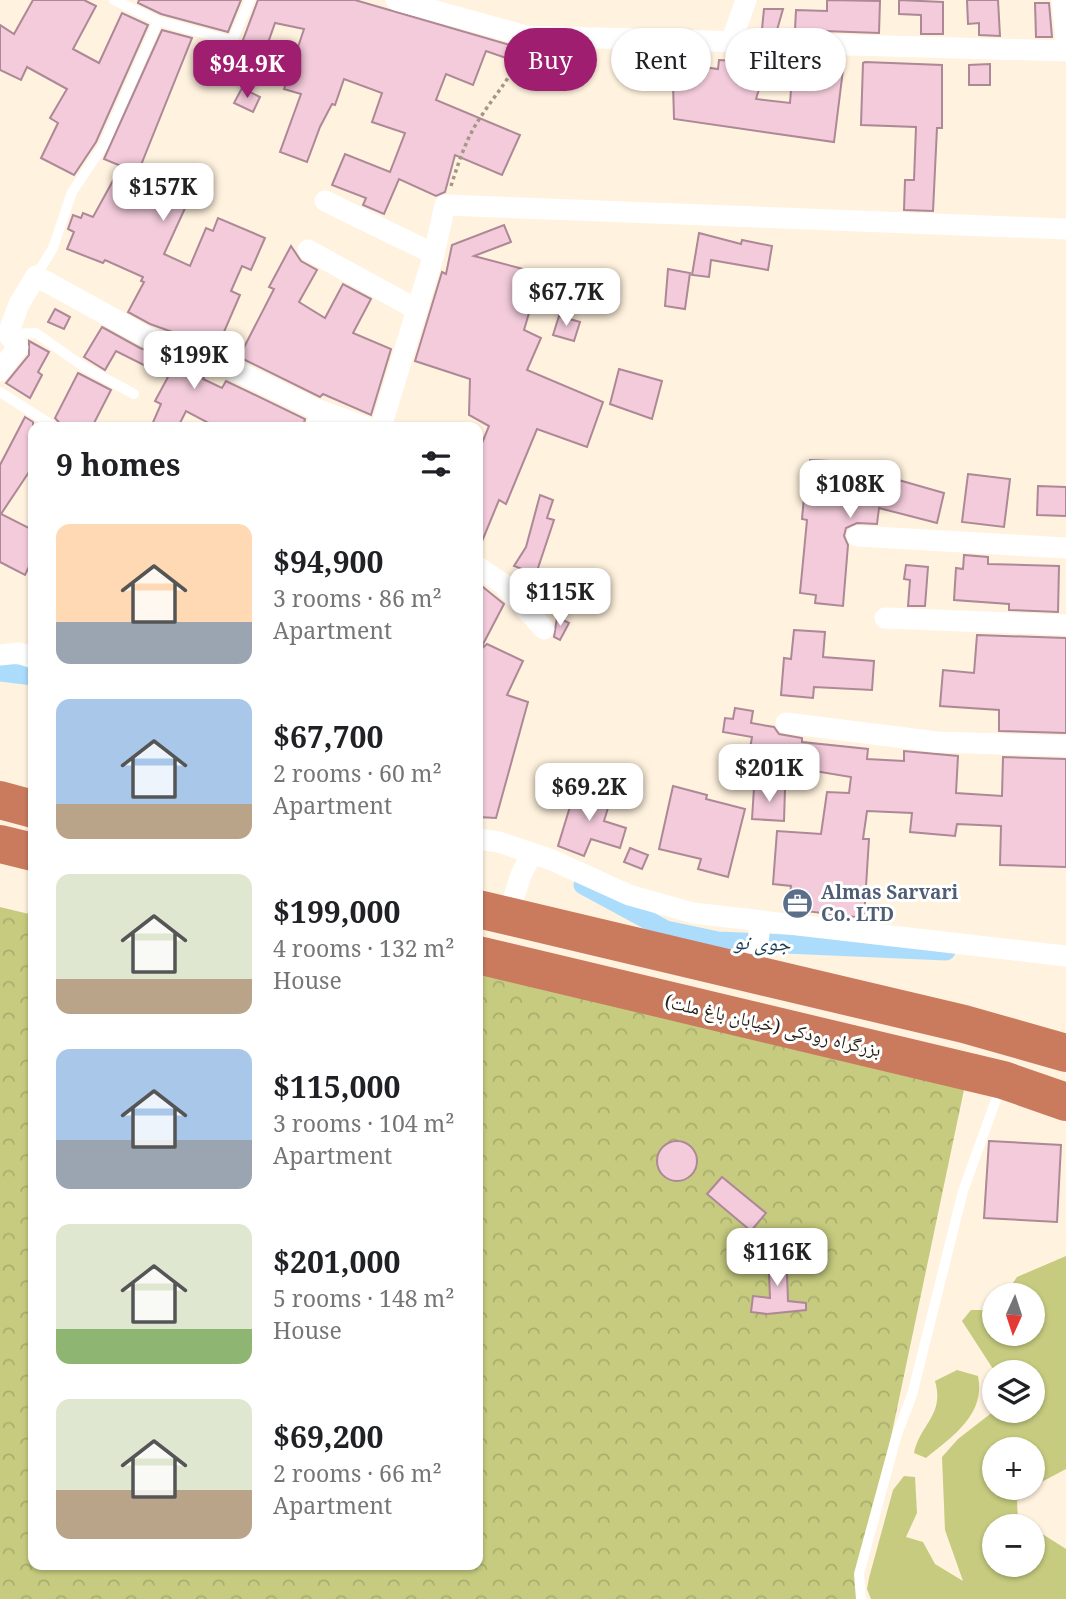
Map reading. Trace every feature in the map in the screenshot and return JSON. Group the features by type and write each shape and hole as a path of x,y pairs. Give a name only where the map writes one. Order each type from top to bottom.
{"highway":[{"path":"0,800 28,808"},
{"path":"0,844 28,851"},
{"path":"493,912 757,966 1066,1053"},
{"name":"بزرگراه رودکی (خیابان باغ ملت)","path":"483,956 1003,1080 1066,1102"}],"street":[{"path":"396,0 504,30"},
{"path":"736,28 746,0"},
{"path":"1062,0 1066,40"},
{"path":"597,37 725,40"},
{"path":"846,44 1066,51"},
{"path":"325,201 434,254"},
{"path":"382,422 434,254 445,205 1066,229"},
{"path":"308,250 416,309"},
{"path":"0,371 18,346 8,334 19,304 36,276 145,336 223,365 313,418 337,422"},
{"path":"857,536 1066,548"},
{"path":"483,571 512,592 544,629"},
{"path":"886,618 1066,625"},
{"path":"0,654 28,656"},
{"path":"786,723 937,742 1066,746"},
{"path":"483,840 499,842 528,862 629,895 693,914 760,929 1066,956"},
{"path":"493,912 528,862"},
{"path":"757,966 760,929"}],"lane":[{"path":"114,0 158,20 232,41 250,0"},
{"path":"36,276 53,248 72,192 103,146 158,20"},
{"path":"8,334 36,333 84,367 134,394"},
{"path":"0,392 47,422"},
{"path":"861,1599 859,1574 897,1434 912,1395 962,1191 1003,1080"}],"path":[{"path":"445,205 463,149 481,116 504,87"}],"green space":[{"path":"0,907 28,914 28,1570 483,1570 483,965 965,1085 857,1599 0,1599"},
{"path":"1066,1256 1066,1469 1045,1480 1045,1437 982,1437 982,1500 1018,1500 1018,1514 982,1514 982,1577 1045,1577 1045,1536 1066,1549 1066,1599 871,1599 867,1589 869,1578 893,1490 904,1476 915,1477 917,1513 906,1537 923,1542 935,1564 963,1581 945,1530 942,1457 958,1439 982,1420 982,1423 1045,1423 1045,1360 987,1360 962,1321 971,1310 982,1310 982,1346 1045,1346 1045,1283 1013,1283 1017,1277"},
{"path":"957,1370 978,1376 979,1390 972,1413 956,1432 926,1458 914,1453 937,1403 935,1381"}],"building":[{"path":"33,0 84,0 96,6 73,49 99,63 122,13 148,25 96,142 74,175 41,158 58,123 50,118 67,89 27,67 21,80 0,70 0,25 14,34"},
{"path":"139,0 241,0 228,32 161,14 138,3"},
{"path":"258,0 355,0 504,43 504,57 486,51 473,85 446,74 436,100 520,135 502,175 455,155 445,192 436,196 399,179 384,214 363,205 366,198 332,185 345,154 390,172 405,133 372,122 382,93 344,79 335,105 332,104 320,127 307,162 280,152 301,94 284,89 304,29 275,23 255,80 231,72"},
{"path":"827,0 880,1 879,33 846,32 846,28 795,28 796,10 827,11"},
{"path":"899,0 943,2 943,34 921,34 921,15 899,14"},
{"path":"967,0 998,0 1000,36 979,35 979,23 968,24"},
{"path":"1035,3 1049,3 1052,37 1036,37"},
{"path":"764,9 783,9 778,28 762,28"},
{"path":"162,30 192,38 135,180 187,204 164,254 190,266 206,228 213,231 218,218 265,238 251,270 242,266 231,291 240,295 217,348 150,324 128,312 144,282 141,281 143,277 105,260 103,263 67,249 74,232 68,229 73,215 81,218 83,213 93,217 121,166 104,159"},
{"path":"719,60 725,60 725,91 758,91 756,99 790,103 791,91 840,91 834,142 674,119 673,91 711,91 711,68 718,69"},
{"path":"865,62 942,65 942,128 937,128 933,211 904,210 905,180 914,180 916,127 861,125"},
{"path":"990,64 990,85 969,85 969,65"},
{"path":"242,88 260,97 253,112 234,103"},
{"path":"504,225 511,242 474,256 568,281 563,300 535,293 524,330 541,338 527,370 603,402 587,447 537,429 506,504 499,500 483,539 483,441 489,426 469,415 470,379 415,361 442,272 446,274 452,245"},
{"path":"699,233 741,244 742,240 772,246 768,270 711,260 709,277 692,275"},
{"path":"291,246 301,261 317,270 299,302 325,318 343,284 371,299 353,333 391,349 371,415 323,394 320,397 239,357 274,289 269,287"},
{"path":"668,269 690,273 685,309 665,306"},
{"path":"55,309 70,317 64,329 48,322"},
{"path":"559,316 580,322 574,341 553,335"},
{"path":"102,327 140,348 206,372 203,379 222,388 226,381 305,419 304,422 207,422 186,411 180,422 153,422 161,404 155,401 168,377 116,351 105,370 84,357"},
{"path":"29,341 49,352 38,372 42,375 30,398 6,383 29,355"},
{"path":"619,369 662,381 652,419 610,404"},
{"path":"78,373 111,390 95,422 59,422 55,418"},
{"path":"25,417 33,422 28,422 28,474 1,514 28,528 28,569 25,575 0,562 0,465"},
{"path":"810,460 829,461 828,467 888,477 944,493 937,523 879,508 877,524 857,523 846,528 844,536 848,545 843,606 815,603 816,595 800,593 807,520 802,519"},
{"path":"968,474 1010,479 1004,527 962,522"},
{"path":"1038,486 1066,487 1066,516 1037,515"},
{"path":"540,495 553,500 547,518 554,520 536,574 514,566 526,547"},
{"path":"964,555 988,557 988,564 1059,566 1058,612 1009,610 1009,604 954,600 956,568 963,569"},
{"path":"906,565 928,567 925,606 908,606 910,580 904,579"},
{"path":"483,587 504,604 483,644"},
{"path":"557,617 569,623 560,640 554,637"},
{"path":"794,630 825,632 823,657 874,661 872,690 814,687 813,698 781,695 784,658 791,659"},
{"path":"977,635 1066,638 1066,733 999,731 999,710 940,706 943,670 974,673"},
{"path":"487,644 523,661 507,695 528,702 496,818 483,817 483,647"},
{"path":"735,708 753,711 751,723 774,727 779,734 802,738 802,742 868,749 867,759 904,761 904,751 958,756 956,793 1002,796 1003,757 1066,759 1066,867 1000,865 1001,826 957,824 955,836 910,832 912,813 867,811 863,839 869,839 864,918 788,909 791,886 773,884 777,831 821,834 827,792 849,793 851,777 748,760 752,737 723,732 725,718 733,719"},
{"path":"673,786 707,795 706,799 745,809 728,877 698,869 701,859 659,849"},
{"path":"576,787 611,798 604,821 626,828 620,848 591,839 584,856 558,846"},
{"path":"754,788 785,789 784,821 752,819"},
{"path":"630,848 648,855 642,869 624,862"},
{"path":"677,1141 685,1142 691,1147 696,1153 696,1169 691,1175 685,1180 677,1181 669,1180 663,1175 658,1169 657,1161 658,1153 663,1147 669,1142"},
{"path":"989,1141 1061,1145 1057,1222 984,1218"},
{"path":"722,1177 766,1213 751,1231 707,1194"},
{"path":"786,1248 788,1301 806,1303 806,1310 767,1314 751,1312 753,1296 770,1298 768,1249"}],"waterway":[{"name":"جوی نو","path":"0,672 28,675"},
{"name":"جوی نو","path":"583,885 666,930 718,941 946,951"}],"place":[{"name":"Almas Sarvari Co. LTD","path":"798,903"}]}
